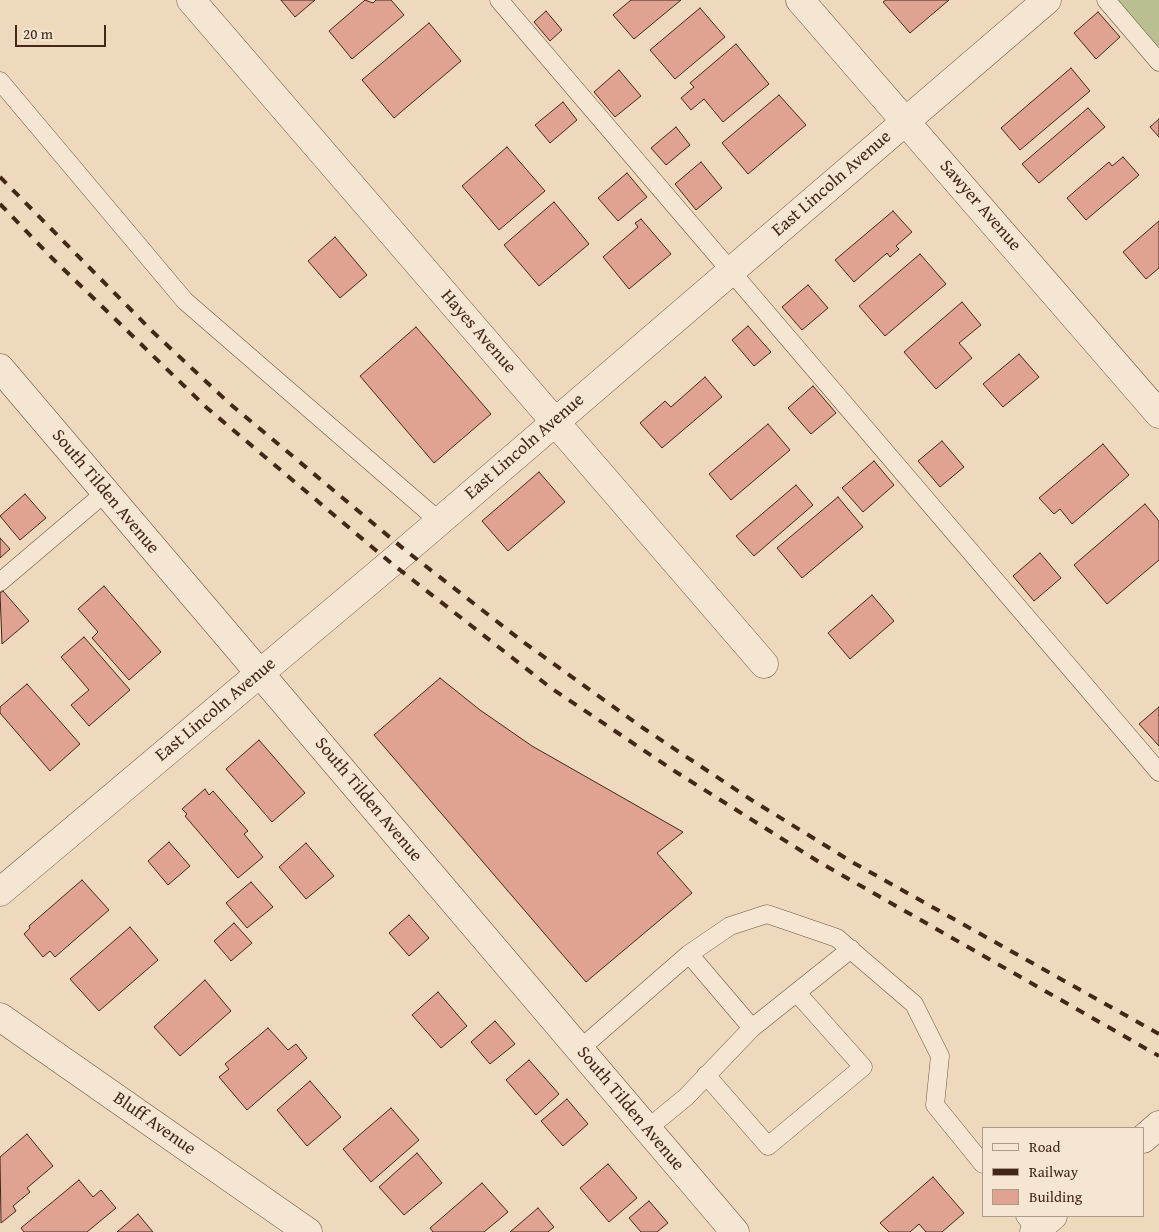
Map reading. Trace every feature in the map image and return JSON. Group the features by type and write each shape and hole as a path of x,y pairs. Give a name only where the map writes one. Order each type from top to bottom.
{"street":[{"name":"Hayes Avenue","path":"191,0 764,664"},
{"name":"Sawyer Avenue","path":"800,0 1159,414"},
{"name":"East Lincoln Avenue","path":"0,892 439,521 1047,0"},
{"name":"South Tilden Avenue","path":"0,368 735,1232"},
{"name":"Bluff Avenue","path":"0,1017 308,1232"},
{"path":"1144,1138 1159,1125"}],"lane":[{"path":"498,0 1159,772"},
{"path":"1106,0 1159,62"},
{"path":"0,81 185,301 439,521"},
{"path":"0,582 106,492"},
{"path":"580,1049 689,954 730,926 767,914 837,938 914,1004 940,1056 935,1105 982,1163"},
{"path":"647,1129 686,1097 752,1028 798,994 851,950"},
{"path":"689,954 752,1028"},
{"path":"706,1075 768,1146 863,1067 798,994"}],"green space":[{"path":"1111,0 1159,0 1159,56"}],"building":[{"path":"281,0 315,0 295,17"},
{"path":"365,0 373,3 376,0 391,0 404,15 352,59 329,31"},
{"path":"631,0 681,0 634,39 613,15"},
{"path":"886,0 949,0 910,33 883,2"},
{"path":"700,8 725,37 675,79 650,50"},
{"path":"546,11 562,30 550,41 534,22"},
{"path":"1098,12 1120,37 1096,59 1074,33"},
{"path":"429,23 461,61 394,118 362,80"},
{"path":"736,44 769,84 723,122 704,99 691,110 681,98 694,87 690,83"},
{"path":"1071,68 1090,91 1020,150 1001,128"},
{"path":"619,70 641,96 615,117 594,92"},
{"path":"779,95 806,125 748,174 722,143"},
{"path":"563,102 577,120 550,143 535,125"},
{"path":"1088,108 1105,127 1039,183 1022,164"},
{"path":"1159,119 1159,137 1150,127"},
{"path":"676,127 690,145 666,165 651,148"},
{"path":"507,147 545,191 499,230 462,186"},
{"path":"1123,157 1139,175 1086,220 1067,198 1109,162 1112,166"},
{"path":"701,162 722,188 696,210 675,184"},
{"path":"627,173 647,197 618,221 598,198"},
{"path":"554,202 589,244 539,286 504,245"},
{"path":"893,211 912,232 896,246 899,249 890,257 887,253 854,282 835,260"},
{"path":"641,219 671,254 629,289 603,257 638,227 635,223"},
{"path":"1159,221 1159,268 1146,279 1123,252"},
{"path":"335,237 367,275 340,298 308,261"},
{"path":"920,254 946,284 885,336 859,306"},
{"path":"808,285 828,308 802,330 782,307"},
{"path":"962,302 981,325 959,343 972,358 936,389 904,352"},
{"path":"748,326 771,352 754,366 732,340"},
{"path":"416,327 491,414 434,463 360,376"},
{"path":"1019,354 1039,377 1003,407 983,384"},
{"path":"705,377 722,397 662,448 640,423 665,401 671,407"},
{"path":"813,386 836,413 811,434 788,408"},
{"path":"768,424 790,450 731,500 709,474"},
{"path":"942,441 964,467 940,487 918,461"},
{"path":"1103,444 1129,475 1072,524 1060,509 1054,514 1039,498"},
{"path":"874,461 894,485 863,512 842,488"},
{"path":"539,472 565,502 508,551 482,521"},
{"path":"796,485 813,505 754,556 736,536"},
{"path":"25,494 46,518 20,540 0,516"},
{"path":"838,497 863,527 802,578 777,548"},
{"path":"1145,504 1159,521 1159,560 1107,604 1074,565"},
{"path":"0,538 10,549 0,558"},
{"path":"1040,553 1061,578 1034,601 1013,576"},
{"path":"104,586 161,652 129,680 92,638 98,632 78,609"},
{"path":"3,591 29,621 2,644 0,593"},
{"path":"872,595 894,621 850,659 828,633"},
{"path":"84,637 130,690 89,726 71,705 89,690 61,657"},
{"path":"440,678 480,710 532,746 683,832 657,853 692,893 586,982 374,735"},
{"path":"27,684 80,744 50,771 0,713 0,707"},
{"path":"1159,707 1159,746 1139,724"},
{"path":"259,740 305,793 272,822 226,769"},
{"path":"205,789 209,795 213,791 248,831 244,834 263,857 238,878 185,816 187,814 182,809"},
{"path":"169,842 190,866 168,885 148,861"},
{"path":"306,843 334,876 306,899 279,867"},
{"path":"82,880 109,910 55,957 50,951 43,957 24,934 30,928 29,926"},
{"path":"251,882 273,907 247,928 226,903"},
{"path":"409,915 429,938 409,956 389,933"},
{"path":"234,923 252,943 231,961 214,941"},
{"path":"130,927 158,960 99,1011 70,979"},
{"path":"205,980 231,1011 180,1056 154,1027"},
{"path":"438,992 467,1026 441,1048 412,1015"},
{"path":"495,1021 515,1044 490,1064 471,1042"},
{"path":"268,1028 288,1050 296,1044 307,1058 247,1110 219,1077 229,1069 225,1064"},
{"path":"529,1060 559,1094 536,1115 506,1080"},
{"path":"310,1081 341,1117 307,1146 277,1110"},
{"path":"567,1099 588,1124 563,1146 541,1121"},
{"path":"391,1108 419,1140 371,1182 343,1149"},
{"path":"27,1134 53,1166 27,1188 30,1192 13,1206 16,1211 1,1223 0,1157"},
{"path":"417,1153 442,1183 404,1215 379,1187"},
{"path":"608,1164 637,1198 609,1222 580,1188"},
{"path":"933,1177 964,1213 942,1232 926,1232 919,1224 910,1232 889,1232 880,1223"},
{"path":"79,1180 93,1197 101,1190 116,1208 87,1232 24,1232 21,1228"},
{"path":"482,1183 508,1212 484,1232 433,1232 430,1228"},
{"path":"649,1201 668,1223 657,1232 641,1232 629,1218"},
{"path":"538,1208 554,1227 548,1232 510,1232"},
{"path":"138,1214 153,1232 117,1232"}],"railway":[{"path":"0,177 153,332 229,403 405,550 522,641 643,728 750,799 852,862 1159,1034"},
{"path":"0,204 52,258 207,408 391,563 551,688 676,772 819,862 1159,1056"}]}
